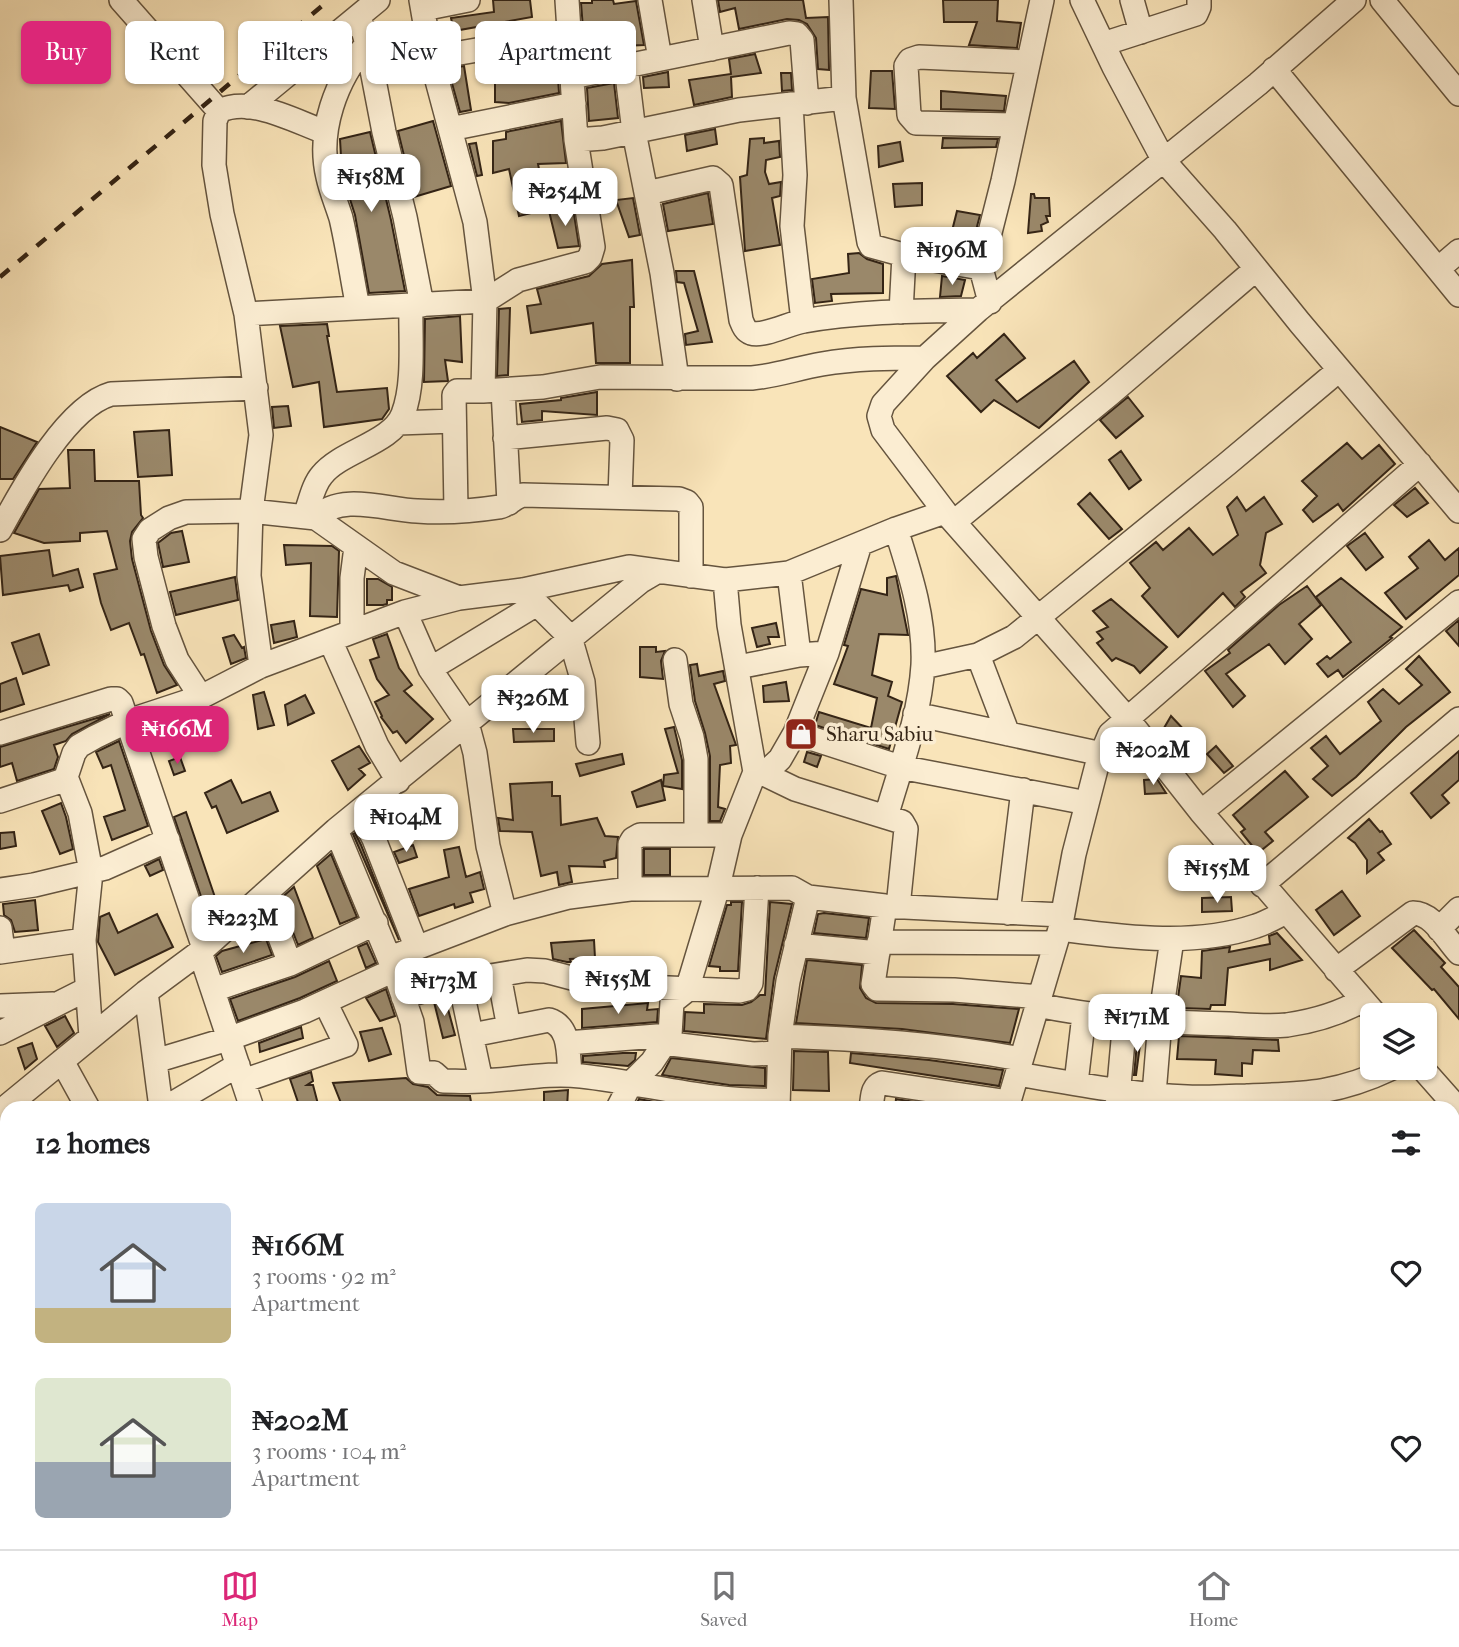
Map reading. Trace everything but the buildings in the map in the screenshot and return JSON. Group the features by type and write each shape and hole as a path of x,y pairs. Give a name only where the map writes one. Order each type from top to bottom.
{"street":[{"path":"121,0 219,111"},
{"path":"248,107 378,0"},
{"path":"422,4 468,0"},
{"path":"567,0 568,21"},
{"path":"650,0 660,59"},
{"path":"704,0 712,48"},
{"path":"841,0 844,98 871,246 904,255 981,268"},
{"path":"984,306 981,268 1003,181 1042,0"},
{"path":"1083,0 1139,117 1164,161 1225,230 1459,512"},
{"path":"1132,0 1141,32"},
{"path":"1103,44 1196,14 1199,0"},
{"path":"1354,0 1164,161 984,306 925,358 883,404 879,416 883,430 950,517 1127,718 1262,885 1366,1003"},
{"path":"1382,0 1459,94"},
{"path":"359,16 366,40"},
{"path":"636,64 789,33 797,34 802,40 792,226 803,321"},
{"path":"358,308 324,147 331,110 343,80 354,58 366,45"},
{"path":"1014,125 912,121 909,115 906,66 910,60 919,57 1027,62"},
{"path":"1275,69 1459,295"},
{"path":"310,516 320,477 332,465 391,430 403,414 409,390 416,305 405,217 375,84"},
{"path":"438,84 475,222 493,390 505,438 509,503"},
{"path":"246,314 485,301 518,280 585,262 593,247 576,140 573,84"},
{"path":"628,84 634,132 662,273 677,379"},
{"path":"576,140 634,132 739,110 844,98"},
{"path":"450,129 574,104"},
{"path":"219,111 238,105 265,111 325,132"},
{"path":"219,111 215,121 214,166 222,214 246,314 261,435 251,511 249,576 261,666"},
{"path":"647,193 713,178 721,186 741,320 745,329 751,333 762,333 803,321 984,306"},
{"path":"1438,270 1459,251"},
{"path":"901,312 904,255"},
{"path":"0,801 61,781 66,777 79,746 128,721 201,697 261,666 405,612 459,598 530,597 629,567 724,580 789,573 895,529 950,517 1110,394 1256,269"},
{"path":"456,510 455,393 543,387 600,377 770,377 822,364 881,358 925,358"},
{"path":"923,667 978,655 1014,637 1339,370"},
{"path":"0,530 58,437 101,397 111,394 256,388"},
{"path":"398,423 454,421"},
{"path":"505,438 607,428 617,430 622,440 620,497"},
{"path":"1009,1101 1059,929 1087,803 1110,734 1420,464"},
{"path":"201,697 177,660 164,626 144,539 150,530 169,518 186,512 251,511 310,516 331,508 357,504 416,511 456,510 502,507 523,495 679,499 691,507 691,576"},
{"path":"310,516 394,573 459,598"},
{"path":"886,817 915,714 923,667 922,631 913,583 895,529"},
{"path":"622,1101 631,1083 652,1062 666,1039 672,1002 687,990 718,887 730,835 760,773 780,759 795,733 827,653 860,544"},
{"path":"352,631 352,578 356,547"},
{"path":"13,1101 146,992 202,950 336,830 570,637 641,580 658,571"},
{"path":"789,573 799,655"},
{"path":"724,580 729,625 760,773"},
{"path":"530,597 570,637 583,682 588,743"},
{"path":"430,669 530,597"},
{"path":"1201,811 1459,602"},
{"path":"405,612 430,669 467,723 475,753 488,846 505,914"},
{"path":"330,640 377,746 398,781"},
{"path":"738,667 799,655 827,653"},
{"path":"978,655 1008,734"},
{"path":"675,660 681,705 696,759 696,834"},
{"path":"0,733 111,699 117,699 121,703 168,840 212,990 250,1101"},
{"path":"915,714 1102,754"},
{"path":"1262,885 1459,719"},
{"path":"795,733 900,767 1087,803"},
{"path":"760,773 795,789 902,822 906,829 892,907 879,948 873,984 877,989 954,990 1038,1001 1084,1015 1160,1021 1285,1026 1360,1009"},
{"path":"66,777 80,813 92,872 84,940 91,1037"},
{"path":"1008,913 1023,790"},
{"path":"360,811 374,839 416,946"},
{"path":"336,830 376,923 412,1021 419,1072 434,1073 443,1081 570,1075 736,1101"},
{"path":"630,889 630,844 640,835 730,835"},
{"path":"0,890 92,872 168,840"},
{"path":"403,997 460,982 527,970 545,971 598,985 687,990 747,989 751,983 757,888"},
{"path":"155,1061 228,1039 325,1002 392,964 416,946 489,922 505,914 569,897 630,889 792,888 808,897 892,907 1008,913 1059,929 1114,936 1172,939 1245,929 1286,912"},
{"path":"264,895 290,964"},
{"path":"777,1101 779,1045 788,981 808,897"},
{"path":"1438,929 1459,909"},
{"path":"1336,970 1413,913 1421,913 1429,918 1459,953"},
{"path":"212,990 290,964 376,923"},
{"path":"0,928 2,952 84,940"},
{"path":"796,945 879,948 1059,929"},
{"path":"1154,1094 1160,1021 1172,939"},
{"path":"499,975 509,1028"},
{"path":"460,982 481,1081"},
{"path":"0,1033 87,989"},
{"path":"146,992 161,1101"},
{"path":"179,1101 240,1073 346,1045 325,1002"},
{"path":"0,1006 56,1004"},
{"path":"1076,1083 1084,1015"},
{"path":"1117,1099 1125,1018"},
{"path":"472,1035 548,1020 556,1022 563,1029 567,1043 570,1075"},
{"path":"567,1043 666,1039 753,1054 779,1045 912,1043 1019,1066 1117,1099 1154,1094 1311,1101 1365,1080"},
{"path":"62,1061 84,1101"},
{"path":"1432,1080 1450,1101"},
{"path":"872,1101 873,1090 883,1083 932,1099 957,1101"}],"railway":[{"path":"0,277 329,0"}],"place":[{"name":"Sharu Sabiu","path":"801,734"}]}
